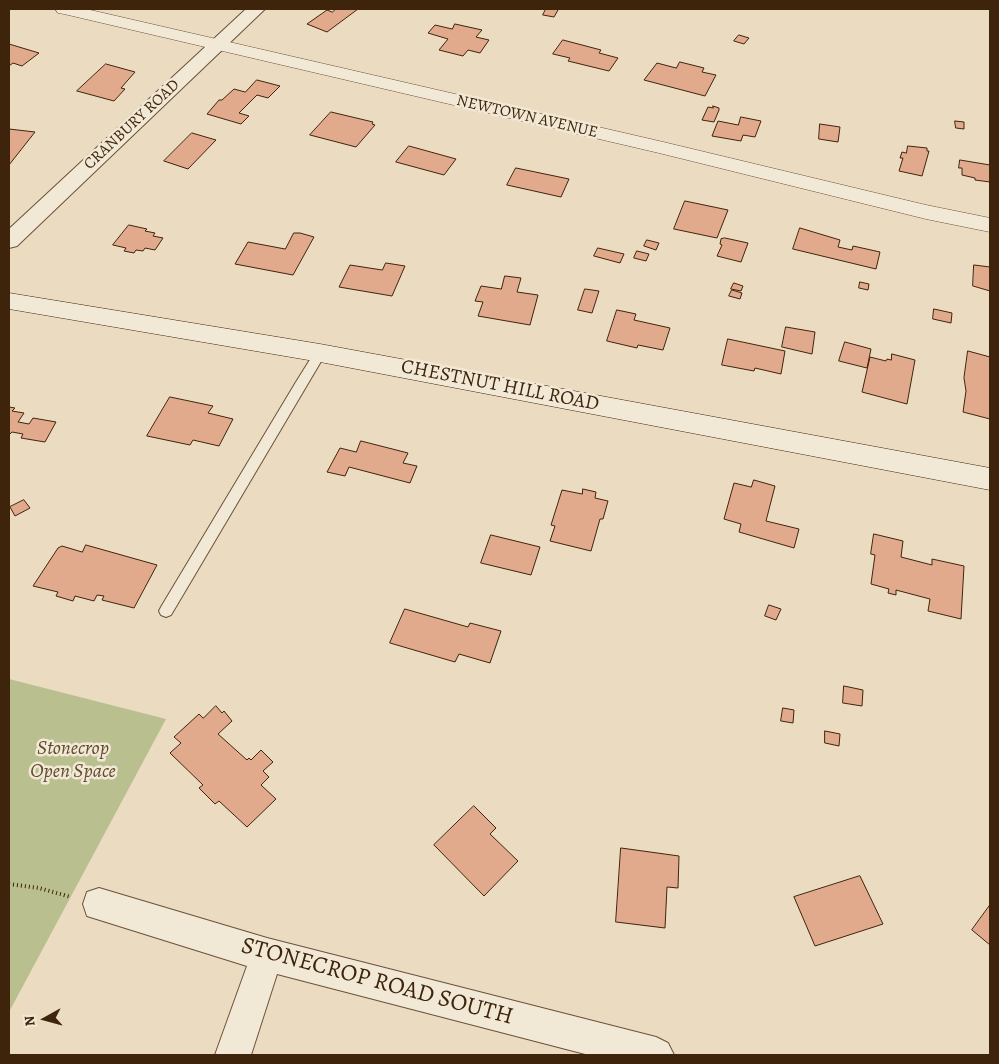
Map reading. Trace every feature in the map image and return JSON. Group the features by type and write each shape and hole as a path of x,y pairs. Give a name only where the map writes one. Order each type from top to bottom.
{"street":[{"name":"NEWTOWN AVENUE","path":"64,9 926,212 990,225"},
{"name":"CRANBURY ROAD","path":"9,241 256,9"},
{"name":"CHESTNUT HILL ROAD","path":"9,301 320,353 990,479"},
{"name":"STONECROP ROAD SOUTH","path":"98,904 267,955 656,1055"},
{"path":"234,1055 267,955"}],"lane":[{"path":"166,611 222,520 258,453 320,353"}],"path":[{"path":"9,884 39,888 98,904"}],"green space":[{"name":"Stonecrop Open Space","path":"9,679 166,719 9,1012"}],"building":[{"path":"336,9 358,9 327,32 307,24 327,10 332,12"},
{"path":"546,9 558,10 554,17 543,15"},
{"path":"455,24 482,30 476,37 489,40 480,53 468,50 463,56 439,50 448,39 428,33 435,25 452,29"},
{"path":"739,35 749,38 744,44 734,41"},
{"path":"563,40 601,50 599,53 618,58 609,71 568,61 570,58 553,54"},
{"path":"9,44 39,53 22,66 13,63 9,66"},
{"path":"680,62 704,68 702,72 716,75 705,96 644,80 657,63 676,68"},
{"path":"106,64 135,72 121,88 125,89 114,101 77,91"},
{"path":"257,80 280,86 268,98 257,95 239,113 249,116 241,124 207,114 219,100 222,100 234,89 245,92"},
{"path":"713,106 719,108 714,122 702,120 708,107 713,108"},
{"path":"331,112 373,122 372,124 375,125 356,147 310,135"},
{"path":"741,117 761,121 755,137 743,135 741,141 712,136 718,121 738,125"},
{"path":"955,121 964,122 964,129 956,128"},
{"path":"820,124 840,127 838,142 819,139"},
{"path":"9,129 35,132 9,165"},
{"path":"192,133 216,140 188,169 164,161"},
{"path":"409,146 456,159 444,175 396,162"},
{"path":"908,146 927,148 927,151 929,151 922,176 899,171 903,158 900,158 902,152 906,153"},
{"path":"960,160 990,165 990,182 975,180 975,178 962,175 962,168 959,168"},
{"path":"516,168 569,179 561,197 507,185"},
{"path":"685,201 728,210 717,238 674,229"},
{"path":"129,225 147,229 145,231 155,233 153,236 163,238 155,250 145,248 143,251 136,250 134,253 124,251 126,248 113,245"},
{"path":"800,228 840,240 838,247 852,250 853,246 880,252 876,269 793,249"},
{"path":"294,233 314,237 293,275 235,264 248,242 285,249"},
{"path":"725,238 748,243 741,262 717,256 722,245 720,244 721,239"},
{"path":"647,240 659,243 656,250 644,246"},
{"path":"598,248 624,254 620,263 594,256"},
{"path":"637,251 649,254 646,261 634,258"},
{"path":"386,263 405,266 392,296 339,287 350,265 382,270"},
{"path":"974,265 990,267 990,291 973,286"},
{"path":"505,276 521,278 517,292 538,295 530,325 478,316 483,302 475,301 481,286 501,289"},
{"path":"860,282 869,284 868,290 859,288"},
{"path":"734,283 743,286 741,291 731,289"},
{"path":"585,289 599,291 592,313 578,310"},
{"path":"732,290 742,293 740,299 729,296"},
{"path":"934,309 952,313 951,323 933,319"},
{"path":"617,310 636,314 634,320 670,328 663,350 638,345 637,348 607,341"},
{"path":"786,327 815,332 812,354 782,347"},
{"path":"728,339 785,351 781,374 755,368 754,371 722,365"},
{"path":"845,342 871,349 867,368 839,361"},
{"path":"968,351 990,357 990,419 963,412 966,391 964,378"},
{"path":"892,354 915,360 907,404 862,392 870,357 886,361 887,359 891,360"},
{"path":"170,397 213,406 208,413 233,419 219,446 193,440 190,445 147,436"},
{"path":"9,407 15,408 12,411 24,413 18,422 29,424 33,418 56,422 45,442 21,438 23,434 12,432 9,435"},
{"path":"361,441 408,453 403,463 417,466 410,483 349,467 345,476 327,472 340,448 356,452"},
{"path":"754,480 775,486 766,521 799,529 794,548 739,532 741,524 724,519 734,483 751,487"},
{"path":"583,489 596,492 595,498 608,501 603,519 600,519 591,551 550,541 555,526 551,525 562,490 582,494"},
{"path":"24,500 30,508 15,516 10,507"},
{"path":"874,534 903,541 901,557 932,565 932,559 964,566 961,619 928,611 930,599 896,590 896,595 888,593 889,589 871,584 875,555 871,554"},
{"path":"491,535 540,547 531,575 481,563"},
{"path":"86,545 157,565 134,608 102,600 104,596 97,595 94,601 75,596 73,601 56,596 58,592 33,586 58,548 62,546 82,552"},
{"path":"769,605 781,609 776,620 765,616"},
{"path":"405,609 468,627 470,623 501,631 490,663 459,654 455,662 390,643"},
{"path":"844,686 863,690 862,706 843,703"},
{"path":"216,706 222,713 224,711 232,721 218,734 247,760 249,758 251,760 261,750 273,762 263,771 269,777 261,785 276,799 247,827 219,801 215,804 199,788 203,785 170,753 181,743 174,737 199,714 203,718"},
{"path":"783,708 794,710 793,723 781,721"},
{"path":"825,731 840,734 839,746 825,743"},
{"path":"474,806 496,828 490,834 518,861 484,896 434,845"},
{"path":"621,848 679,856 678,888 667,887 665,928 616,922"},
{"path":"860,876 883,924 815,946 794,897"},
{"path":"990,905 990,945 972,930"}]}
